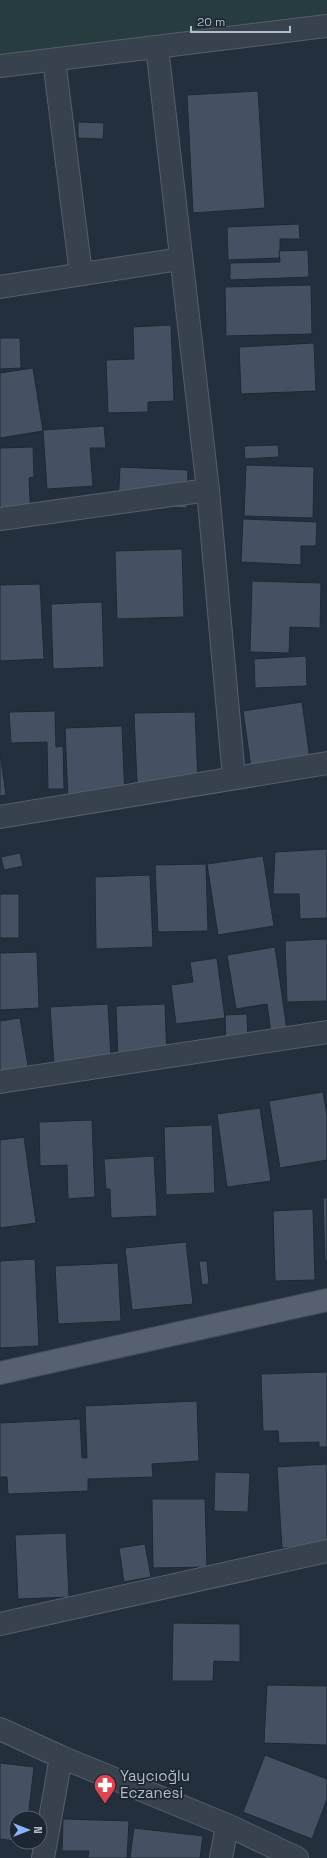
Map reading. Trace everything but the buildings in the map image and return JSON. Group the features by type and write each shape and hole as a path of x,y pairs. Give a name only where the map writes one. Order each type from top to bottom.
{"main road":[{"path":"0,1373 327,1300"}],"street":[{"path":"0,66 327,26"},
{"path":"157,47 180,259 208,490 234,778"},
{"path":"54,60 81,274"},
{"path":"0,287 180,259"},
{"path":"0,519 208,490"},
{"path":"0,817 327,763"},
{"path":"0,1082 327,1032"},
{"path":"0,1624 327,1551"},
{"path":"0,1729 61,1757 227,1825 297,1858"},
{"path":"43,1858 61,1757"},
{"path":"221,1858 227,1825"}],"green space":[{"path":"0,0 327,0 327,22 0,73"}],"place":[{"name":"Yaycıoğlu Eczanesi","path":"105,1804"}]}
